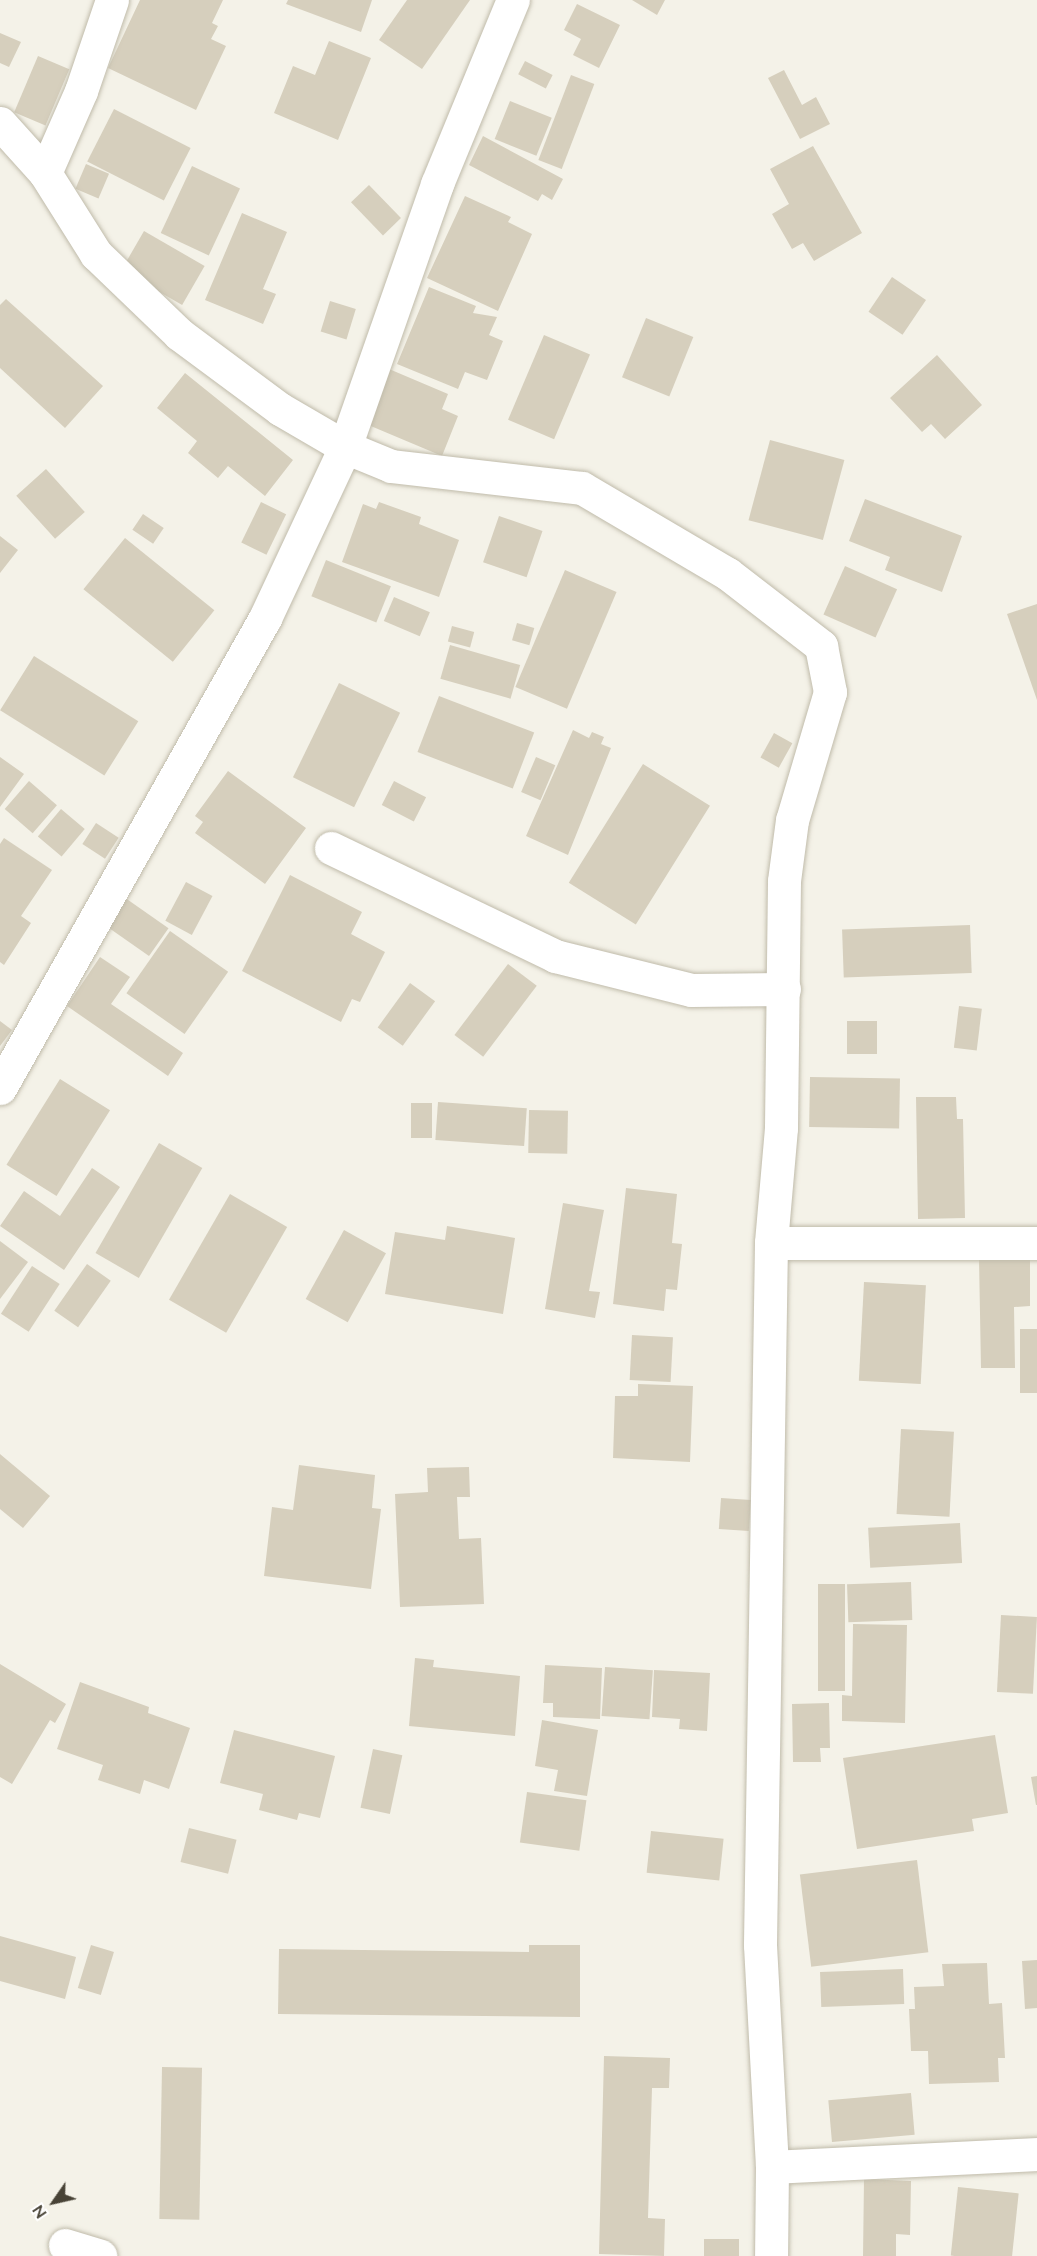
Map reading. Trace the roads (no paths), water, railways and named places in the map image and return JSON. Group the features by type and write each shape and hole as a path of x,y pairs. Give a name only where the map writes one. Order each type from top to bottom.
{"street":[{"path":"45,173 81,91 112,0"},
{"path":"0,1088 265,618 345,447 437,184 513,0"},
{"path":"0,123 45,173 96,254 179,334 280,409 345,447 391,466 582,488 728,574 821,646 830,692 792,820 784,881 781,1128 771,1243 759,1945 772,2167 771,2256"},
{"path":"331,848 555,956 690,990 784,989"},
{"path":"771,1243 1037,1243"},
{"path":"772,2167 1037,2154"},
{"path":"65,2246 100,2256"}]}
